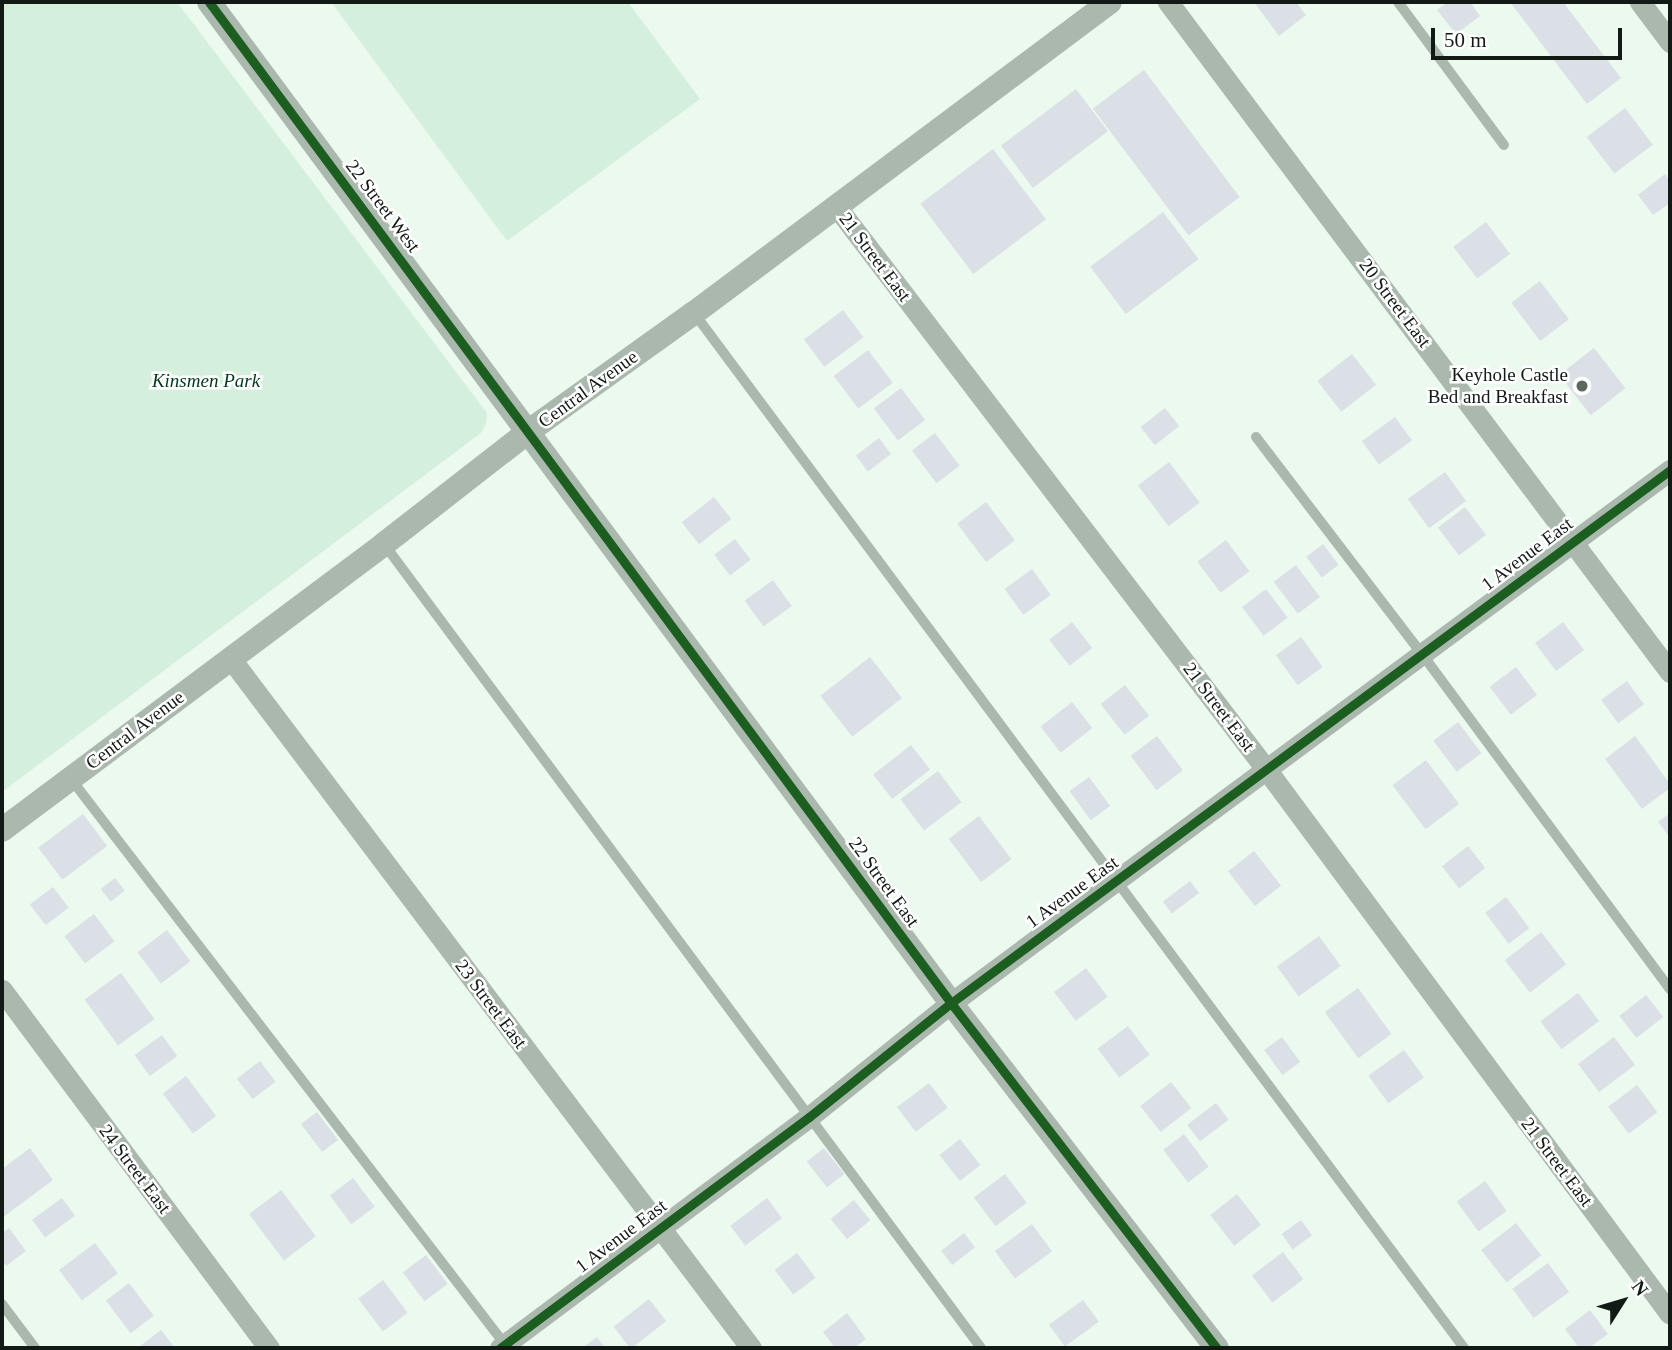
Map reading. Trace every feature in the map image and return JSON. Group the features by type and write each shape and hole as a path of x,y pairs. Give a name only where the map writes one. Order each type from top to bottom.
{"street":[{"name":"22 Street West","path":"209,2 529,431"},
{"name":"Central Avenue","path":"2,831 384,544 529,431 694,313 1110,2"},
{"name":"20 Street East","path":"1168,2 1574,540 1670,672"},
{"path":"1640,2 1670,42"},
{"name":"21 Street East","path":"836,206 1266,769 1670,1314"},
{"name":"22 Street East","path":"529,431 951,1003 1217,1348"},
{"name":"1 Avenue East","path":"504,1347 809,1117 951,1003 1670,470"},
{"name":"23 Street East","path":"231,659 751,1348"},
{"name":"24 Street East","path":"2,990 269,1348"}],"lane":[{"path":"1398,2 1504,145"},
{"path":"694,313 1464,1348"},
{"path":"1256,437 1422,654 1670,989"},
{"path":"384,544 981,1348"},
{"path":"71,779 504,1347"},
{"path":"2,1304 35,1348"}],"green space":[{"name":"Kinsmen Park","path":"2,2 177,2 487,413 486,424 481,433 2,792"},
{"path":"331,2 628,2 700,99 507,241"}],"building":[{"path":"1254,2 1296,2 1306,15 1279,36"},
{"path":"1448,2 1470,2 1480,16 1456,34 1437,10"},
{"path":"1510,2 1563,2 1621,78 1587,104"},
{"path":"1144,70 1240,197 1189,235 1093,109"},
{"path":"1076,89 1108,131 1033,188 1001,146"},
{"path":"1625,108 1653,145 1614,174 1587,137"},
{"path":"993,149 1046,219 973,274 920,204"},
{"path":"1665,174 1670,181 1670,203 1653,215 1638,195"},
{"path":"1163,212 1199,259 1126,314 1090,267"},
{"path":"1486,222 1510,254 1477,279 1453,247"},
{"path":"1540,281 1569,319 1540,341 1511,303"},
{"path":"843,310 863,337 824,367 804,339"},
{"path":"1594,348 1625,388 1591,415 1559,375"},
{"path":"868,350 893,383 858,409 834,376"},
{"path":"1352,354 1376,385 1341,412 1317,381"},
{"path":"901,388 925,420 898,440 874,408"},
{"path":"1165,408 1179,426 1155,445 1141,427"},
{"path":"1395,417 1412,440 1379,465 1362,441"},
{"path":"935,433 960,466 937,483 912,450"},
{"path":"879,438 891,454 868,471 856,455"},
{"path":"1169,462 1200,503 1169,526 1138,485"},
{"path":"1445,472 1466,501 1429,528 1408,499"},
{"path":"714,497 731,519 699,544 682,522"},
{"path":"986,502 1015,540 986,562 957,524"},
{"path":"1465,507 1486,535 1459,555 1438,527"},
{"path":"735,539 751,560 730,575 714,555"},
{"path":"1226,540 1249,571 1221,593 1197,562"},
{"path":"1323,544 1339,565 1322,577 1306,557"},
{"path":"1296,565 1320,597 1298,614 1274,582"},
{"path":"1032,569 1051,595 1023,615 1004,589"},
{"path":"773,580 792,606 763,626 745,601"},
{"path":"1266,589 1288,618 1264,636 1242,607"},
{"path":"1072,622 1092,648 1069,666 1049,640"},
{"path":"1563,622 1584,650 1556,671 1535,643"},
{"path":"1301,637 1323,667 1298,685 1276,655"},
{"path":"870,657 902,698 852,737 820,696"},
{"path":"1516,667 1537,695 1511,715 1490,687"},
{"path":"1627,681 1644,704 1618,723 1601,700"},
{"path":"1125,685 1149,716 1125,735 1101,704"},
{"path":"1072,702 1092,728 1061,753 1040,727"},
{"path":"1458,722 1481,753 1457,772 1433,741"},
{"path":"1157,736 1183,770 1157,790 1131,756"},
{"path":"1635,736 1670,784 1670,788 1642,809 1605,759"},
{"path":"911,745 930,769 892,799 873,775"},
{"path":"1426,760 1459,804 1426,829 1392,785"},
{"path":"938,771 961,802 924,830 900,799"},
{"path":"1089,777 1110,806 1091,820 1070,791"},
{"path":"1670,813 1670,838 1658,822"},
{"path":"83,814 107,846 62,880 38,848"},
{"path":"979,816 1011,859 981,882 949,839"},
{"path":"1468,846 1485,868 1459,888 1442,866"},
{"path":"1254,851 1281,886 1255,906 1228,871"},
{"path":"115,878 125,891 111,902 101,889"},
{"path":"1190,881 1199,893 1172,913 1163,901"},
{"path":"53,887 69,908 45,925 30,904"},
{"path":"1506,897 1529,928 1509,944 1485,913"},
{"path":"94,914 114,941 85,963 64,936"},
{"path":"167,930 190,961 161,983 137,952"},
{"path":"1541,932 1566,964 1530,993 1505,960"},
{"path":"1319,936 1341,966 1299,996 1277,967"},
{"path":"1086,968 1108,997 1076,1021 1054,992"},
{"path":"121,973 155,1019 118,1046 85,999"},
{"path":"1358,988 1392,1034 1358,1058 1325,1012"},
{"path":"1578,993 1599,1021 1562,1049 1540,1021"},
{"path":"1646,995 1663,1017 1636,1038 1619,1016"},
{"path":"1128,1026 1150,1055 1119,1078 1098,1049"},
{"path":"162,1035 177,1056 150,1076 134,1055"},
{"path":"1282,1037 1300,1062 1282,1075 1264,1050"},
{"path":"1614,1037 1635,1065 1599,1092 1578,1064"},
{"path":"1404,1050 1424,1078 1388,1103 1368,1076"},
{"path":"260,1061 276,1082 252,1099 237,1078"},
{"path":"186,1076 216,1116 193,1133 163,1093"},
{"path":"1171,1082 1191,1108 1161,1132 1140,1106"},
{"path":"929,1083 948,1108 916,1132 897,1107"},
{"path":"1637,1085 1657,1112 1629,1134 1608,1107"},
{"path":"1216,1103 1229,1120 1200,1141 1187,1125"},
{"path":"317,1112 338,1140 322,1152 301,1124"},
{"path":"1184,1134 1209,1167 1188,1182 1163,1150"},
{"path":"960,1139 980,1165 960,1181 940,1155"},
{"path":"30,1148 53,1180 2,1218 2,1169"},
{"path":"824,1148 844,1174 827,1188 807,1162"},
{"path":"1005,1174 1027,1203 996,1226 974,1197"},
{"path":"353,1178 375,1207 352,1224 330,1195"},
{"path":"1485,1181 1507,1211 1478,1232 1457,1202"},
{"path":"281,1190 316,1236 284,1260 249,1214"},
{"path":"1237,1194 1261,1225 1234,1246 1210,1215"},
{"path":"62,1198 75,1216 45,1238 32,1220"},
{"path":"767,1198 782,1218 745,1246 730,1226"},
{"path":"854,1200 870,1220 847,1239 831,1219"},
{"path":"1301,1220 1312,1235 1293,1249 1282,1234"},
{"path":"1516,1223 1541,1255 1507,1282 1481,1250"},
{"path":"1032,1224 1052,1252 1015,1279 995,1251"},
{"path":"9,1228 26,1251 6,1266 2,1260 2,1233"},
{"path":"964,1233 975,1247 952,1265 941,1251"},
{"path":"95,1243 118,1273 82,1300 59,1270"},
{"path":"1283,1252 1303,1279 1272,1303 1252,1275"},
{"path":"797,1253 816,1278 793,1295 775,1270"},
{"path":"426,1255 448,1284 425,1301 403,1272"},
{"path":"1548,1263 1569,1292 1534,1318 1512,1289"},
{"path":"383,1280 408,1313 383,1331 358,1299"},
{"path":"129,1283 154,1316 131,1333 106,1300"},
{"path":"649,1299 666,1321 632,1348 614,1327"},
{"path":"1083,1300 1099,1322 1065,1347 1049,1325"},
{"path":"1590,1310 1608,1334 1589,1348 1579,1348 1565,1329"},
{"path":"847,1313 866,1339 854,1348 835,1348 823,1332"},
{"path":"161,1330 175,1348 141,1348 140,1346"},
{"path":"597,1337 605,1348 582,1348"}],"cycle path":[{"path":"209,2 951,1003 1217,1348"},
{"path":"500,1348 809,1117 951,1003 1670,470"}],"place":[{"name":"Keyhole Castle Bed and Breakfast","path":"1582,386"}]}
